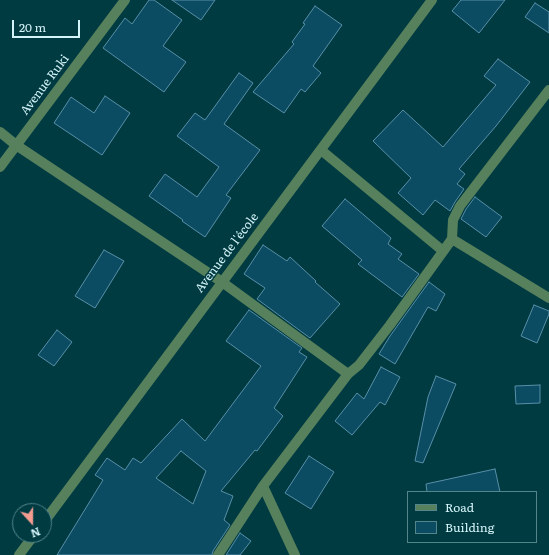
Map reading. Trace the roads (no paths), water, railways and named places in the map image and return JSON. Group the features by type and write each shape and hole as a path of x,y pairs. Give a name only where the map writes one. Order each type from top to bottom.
{"street":[{"name":"Avenue Ruki","path":"0,167 125,0"},
{"name":"Avenue de l'école","path":"52,511 432,0"},
{"path":"218,555 263,486 348,374 359,365 390,325 452,239 453,220 460,206 549,90"},
{"path":"0,132 16,145 222,282 348,374"},
{"path":"321,150 443,251"},
{"path":"452,239 549,298"},
{"path":"263,486 294,555"},
{"path":"19,555 28,543"}]}
